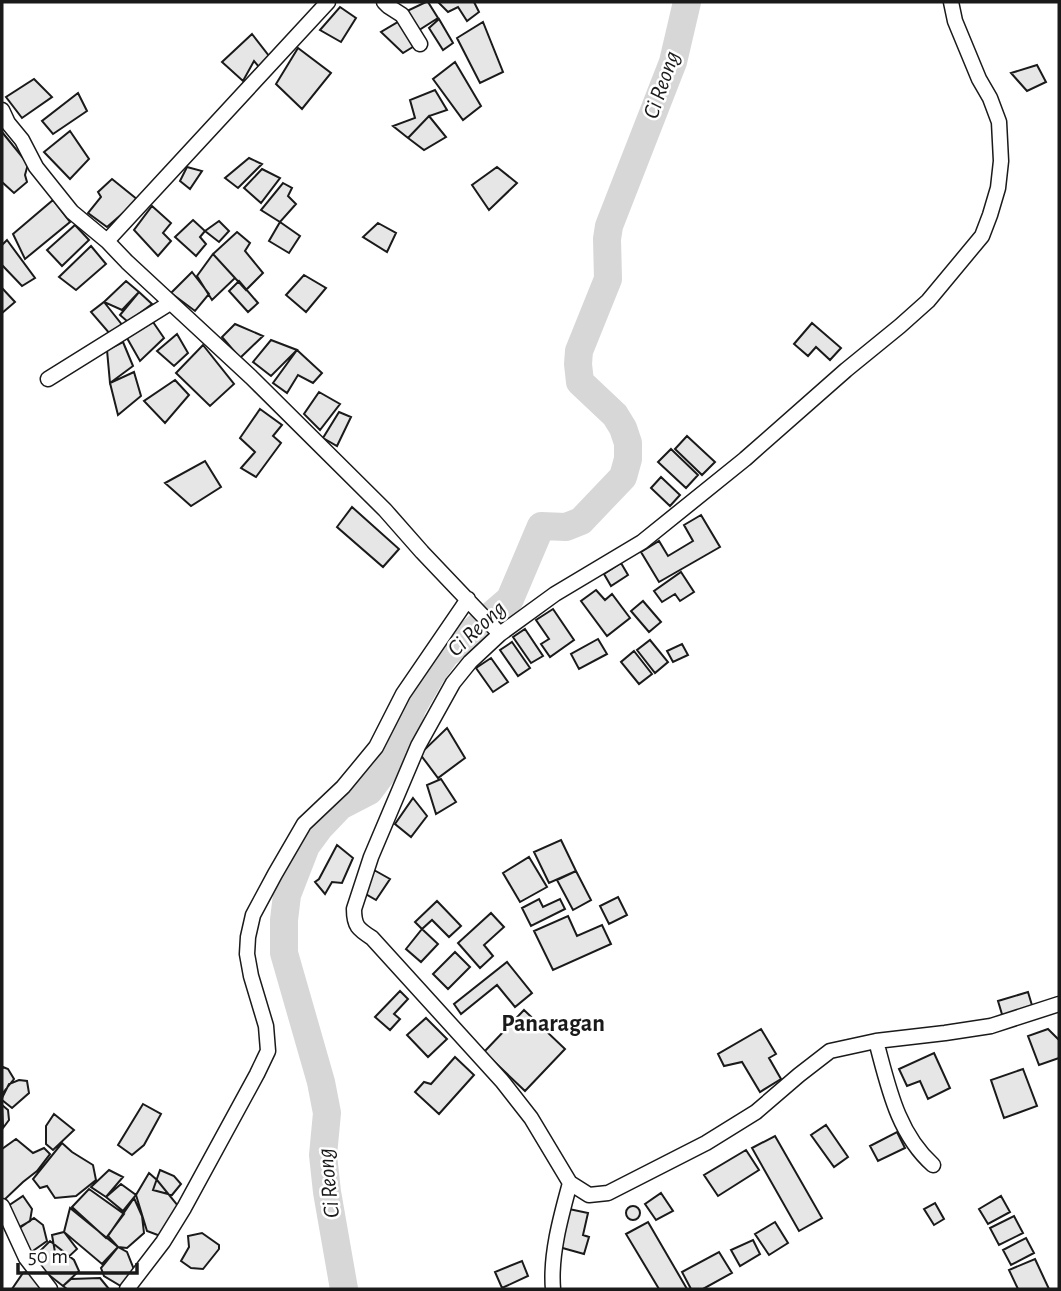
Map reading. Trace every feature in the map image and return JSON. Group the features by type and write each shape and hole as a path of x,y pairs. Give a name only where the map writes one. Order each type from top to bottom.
{"street":[{"path":"107,241 328,2"},
{"path":"384,2 402,15 420,44"},
{"path":"951,2 955,21 999,122 1001,160 998,188 982,236 928,301 846,369 745,459 642,542 495,629 453,683 418,746 372,857 354,909 354,917 359,930 372,938 502,1081 531,1118 570,1183 589,1195 608,1193 706,1143 756,1112 830,1051 876,1041 991,1026 1059,1004"},
{"path":"2,110 36,167 72,212 107,241 295,420 385,510 495,629"},
{"path":"48,379 170,303"},
{"path":"127,1289 163,1242 184,1208 268,1051 266,1026 247,954 253,915 304,824 343,787 376,747 403,694 470,602"},
{"path":"876,1041 894,1105 910,1139 933,1165"},
{"path":"553,1289 559,1224 570,1183"},
{"path":"2,1206 26,1258 50,1289"}],"building":[{"path":"426,2 438,18 416,32 407,11"},
{"path":"438,2 474,2 479,12 467,21 458,7 448,12"},
{"path":"340,7 356,18 341,42 320,30"},
{"path":"403,19 416,45 403,53 381,32"},
{"path":"439,19 453,43 443,50 429,28"},
{"path":"483,22 503,72 480,83 457,38"},
{"path":"252,34 269,56 259,67 254,61 243,81 222,62"},
{"path":"298,48 331,73 302,109 276,84"},
{"path":"455,62 481,106 463,120 433,79"},
{"path":"1037,65 1046,82 1027,91 1011,73"},
{"path":"34,79 52,97 22,118 6,97"},
{"path":"435,90 447,110 429,116 408,138 393,126 415,118 410,100"},
{"path":"78,93 87,111 53,134 42,121"},
{"path":"429,116 446,137 424,150 408,138"},
{"path":"70,131 89,159 70,179 44,152"},
{"path":"2,132 28,164 25,175 27,182 14,193 2,182"},
{"path":"249,158 262,164 238,188 225,178"},
{"path":"187,167 202,171 190,189 180,181"},
{"path":"497,167 517,183 489,210 472,185"},
{"path":"262,169 280,178 261,203 244,188"},
{"path":"112,179 138,200 107,227 88,213 101,197 98,192"},
{"path":"283,183 292,188 288,196 296,204 280,222 261,210"},
{"path":"53,200 70,222 25,259 13,234"},
{"path":"152,206 171,223 163,233 171,241 158,256 134,230"},
{"path":"193,220 205,231 200,237 206,244 196,256 175,237"},
{"path":"219,221 229,231 219,242 205,231"},
{"path":"280,222 300,236 289,253 269,241"},
{"path":"378,223 396,233 387,252 363,237"},
{"path":"75,225 89,240 62,266 47,250"},
{"path":"237,232 250,243 245,251 263,273 246,290 213,254"},
{"path":"7,240 35,278 22,286 2,265 2,245"},
{"path":"91,246 106,264 76,290 59,277"},
{"path":"213,254 235,278 212,300 197,276"},
{"path":"192,272 209,294 195,311 171,293"},
{"path":"304,275 326,288 306,312 286,295"},
{"path":"126,281 139,292 122,310 104,302"},
{"path":"239,281 258,303 248,312 229,291"},
{"path":"2,288 15,302 2,313"},
{"path":"139,292 152,304 128,322 120,315"},
{"path":"104,302 123,326 110,334 91,312"},
{"path":"153,322 164,338 140,361 127,338"},
{"path":"812,323 841,348 830,360 816,347 808,356 794,344"},
{"path":"235,324 263,336 240,358 222,337"},
{"path":"177,334 188,353 174,366 157,351"},
{"path":"271,340 297,350 271,376 253,362"},
{"path":"123,342 133,366 110,383 107,350"},
{"path":"203,345 234,384 210,406 176,373"},
{"path":"297,350 322,373 313,383 298,375 287,393 273,383"},
{"path":"134,372 141,396 118,415 110,383"},
{"path":"175,380 189,395 165,423 144,401"},
{"path":"319,392 340,404 320,430 304,414"},
{"path":"260,409 282,425 273,436 281,443 256,477 241,468 255,452 240,438"},
{"path":"339,412 351,417 337,446 323,438"},
{"path":"687,436 715,462 702,475 675,449"},
{"path":"671,449 698,475 686,488 658,462"},
{"path":"205,461 221,487 191,506 165,483"},
{"path":"661,477 680,495 670,506 651,488"},
{"path":"352,507 399,549 383,567 337,527"},
{"path":"701,515 720,547 659,582 641,552 659,541 668,556 693,541 684,525"},
{"path":"621,563 628,575 611,586 604,574"},
{"path":"681,572 694,592 680,601 675,594 662,602 654,591"},
{"path":"596,590 605,600 612,594 630,618 607,636 581,601"},
{"path":"643,601 661,622 649,632 631,611"},
{"path":"553,609 574,640 550,657 541,644 549,639 536,620"},
{"path":"525,629 543,656 531,663 513,637"},
{"path":"598,639 607,654 579,669 571,654"},
{"path":"650,640 668,662 655,673 637,650"},
{"path":"512,642 530,668 518,676 500,650"},
{"path":"682,644 688,655 673,662 667,651"},
{"path":"634,651 652,674 639,684 621,662"},
{"path":"491,658 508,682 493,692 476,668"},
{"path":"447,728 465,758 438,778 420,754"},
{"path":"441,779 456,802 436,814 427,785"},
{"path":"413,798 427,816 411,837 395,824"},
{"path":"561,840 576,871 549,883 534,852"},
{"path":"337,845 353,858 342,883 332,882 325,894 315,882"},
{"path":"529,857 547,887 520,902 503,873"},
{"path":"374,870 390,879 376,900 364,893"},
{"path":"576,871 591,900 573,910 557,880"},
{"path":"618,897 627,915 609,924 600,906"},
{"path":"539,899 543,907 560,899 565,909 531,926 522,908"},
{"path":"437,901 461,926 449,937 432,920 422,929 415,922"},
{"path":"491,913 504,927 484,945 493,956 480,968 458,943"},
{"path":"568,916 577,936 602,925 611,944 553,970 534,931"},
{"path":"422,929 438,944 421,962 406,949"},
{"path":"455,952 470,967 448,989 433,974"},
{"path":"507,962 532,993 515,1007 497,985 461,1014 454,1004"},
{"path":"400,991 408,999 394,1014 400,1019 390,1030 375,1017"},
{"path":"1028,992 1034,1012 1004,1021 998,1001"},
{"path":"524,1010 565,1049 525,1091 484,1052"},
{"path":"426,1018 447,1039 428,1057 407,1035"},
{"path":"761,1029 776,1054 769,1058 781,1079 760,1092 742,1062 724,1066 718,1054"},
{"path":"1048,1029 1059,1040 1059,1058 1039,1065 1028,1036"},
{"path":"934,1053 950,1088 928,1099 920,1081 907,1086 899,1069"},
{"path":"455,1057 474,1075 439,1114 415,1092 424,1082 431,1084"},
{"path":"2,1069 8,1069 14,1079 2,1094"},
{"path":"1023,1069 1037,1106 1004,1118 991,1080"},
{"path":"19,1080 27,1081 29,1093 12,1108 2,1098 9,1084"},
{"path":"143,1104 161,1114 144,1145 132,1155 118,1145"},
{"path":"2,1105 8,1110 9,1120 3,1128"},
{"path":"54,1114 74,1130 53,1150 46,1144 46,1126"},
{"path":"826,1125 848,1157 834,1167 811,1135"},
{"path":"897,1132 905,1148 878,1161 870,1146"},
{"path":"775,1136 822,1218 799,1231 752,1148"},
{"path":"16,1139 33,1153 44,1148 50,1154 37,1171 2,1202 2,1149"},
{"path":"62,1143 93,1165 96,1180 76,1196 55,1198 47,1186 40,1188 33,1179"},
{"path":"746,1150 759,1170 718,1196 704,1175"},
{"path":"109,1170 123,1177 106,1197 91,1187"},
{"path":"160,1170 174,1176 181,1184 172,1195 153,1190"},
{"path":"149,1173 179,1207 163,1237 147,1231 136,1195"},
{"path":"121,1184 136,1195 123,1211 106,1197"},
{"path":"89,1189 124,1214 106,1238 72,1207"},
{"path":"661,1193 673,1211 656,1220 645,1204"},
{"path":"23,1196 32,1209 30,1221 14,1230 2,1210"},
{"path":"1001,1196 1010,1212 988,1224 979,1209"},
{"path":"134,1198 142,1216 144,1233 127,1248 118,1247 108,1236"},
{"path":"935,1203 944,1219 934,1225 924,1209"},
{"path":"633,1206 638,1208 638,1218 633,1220 628,1218 626,1213 628,1208"},
{"path":"70,1208 118,1247 102,1264 64,1232"},
{"path":"569,1209 588,1213 583,1235 589,1237 584,1254 559,1247"},
{"path":"1014,1216 1023,1233 999,1245 990,1228"},
{"path":"34,1218 43,1225 47,1241 20,1260 11,1234"},
{"path":"648,1222 687,1289 659,1289 626,1234"},
{"path":"775,1222 788,1243 769,1255 755,1234"},
{"path":"64,1232 77,1249 62,1263 56,1258 52,1235"},
{"path":"202,1233 219,1245 219,1249 203,1269 191,1268 181,1261 189,1247 188,1236"},
{"path":"1026,1238 1034,1253 1011,1265 1003,1250"},
{"path":"753,1240 760,1254 740,1266 731,1250"},
{"path":"50,1241 74,1260 79,1271 63,1286 40,1268 38,1253"},
{"path":"118,1247 127,1252 135,1272 124,1288 104,1276 101,1268"},
{"path":"719,1252 732,1273 703,1289 691,1289 682,1272"},
{"path":"1035,1259 1049,1289 1018,1289 1009,1270"},
{"path":"522,1261 528,1276 502,1288 495,1272"},
{"path":"31,1271 46,1289 12,1289 23,1273"},
{"path":"100,1278 109,1289 67,1289 63,1286 71,1279"}],"waterway":[{"name":"Ci Reong","path":"344,1289 323,1155 327,1113 321,1082 284,953 287,895 306,846 320,827 340,806 369,791 399,751 412,708 445,655 510,599 541,526 566,527 581,521 623,477 628,459 628,443 623,428 615,415 580,382 579,351 608,279 609,226 673,62 687,2"}],"district":[{"name":"Panaragan","path":"553,1024"}]}
